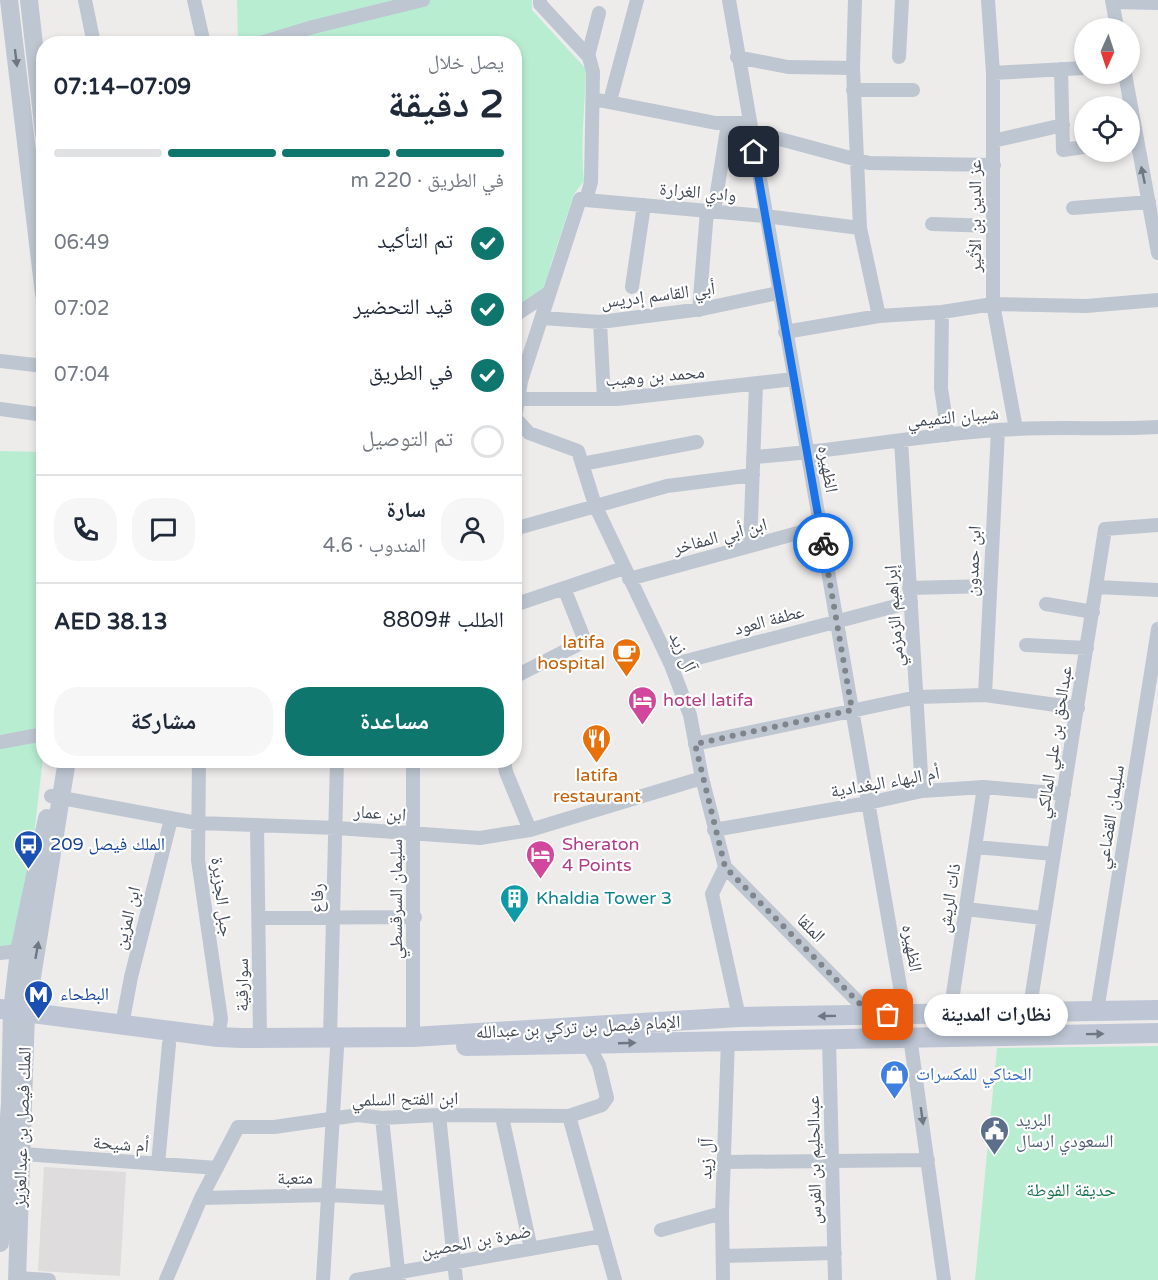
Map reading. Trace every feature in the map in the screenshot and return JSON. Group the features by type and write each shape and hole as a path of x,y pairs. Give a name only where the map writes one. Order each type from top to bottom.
{"main road":[{"name":"الإمام فيصل بن تركي بن عبدالله","path":"12,1017 122,1025 218,1037 260,1037 333,1043 739,1017 1158,1010"},
{"name":"الإمام فيصل بن تركي بن عبدالله","path":"12,1017 169,1044 588,1044 728,1039 1158,1033"}],"street":[{"path":"9,0 36,227"},
{"path":"29,0 36,63"},
{"path":"85,0 92,36"},
{"path":"194,0 202,36"},
{"path":"283,36 423,0"},
{"path":"522,378 580,199 585,200 591,182 593,72 588,56 540,4 540,0"},
{"path":"610,101 637,0"},
{"name":"الظهيره","path":"729,0 749,127 905,1015"},
{"path":"855,0 853,68 860,228 879,316"},
{"path":"899,57 902,0"},
{"name":"عز الدين بن الأثير","path":"988,0 993,73 993,304 1016,429"},
{"path":"1115,18 1112,1 1158,3"},
{"path":"588,56 599,13"},
{"path":"737,57 788,67 853,68"},
{"path":"993,73 1074,68"},
{"path":"1061,69 1063,150 1074,148"},
{"path":"854,90 913,90"},
{"path":"593,99 749,127 869,163 994,165"},
{"path":"699,310 710,211 728,123"},
{"path":"993,141 1063,125"},
{"path":"1138,162 1156,230 1158,253"},
{"name":"وادي الغرارة","path":"585,200 765,216 860,228"},
{"path":"1073,208 1149,202"},
{"path":"632,288 644,205"},
{"path":"932,224 993,226"},
{"path":"522,311 550,292"},
{"name":"أبي القاسم إدريس","path":"542,318 600,322 699,310 778,293"},
{"path":"785,332 879,316 942,312 993,304 1086,306 1158,300"},
{"path":"942,312 941,388 948,435"},
{"path":"600,322 604,399"},
{"path":"0,361 36,365"},
{"name":"محمد بن وهيب","path":"522,399 604,399 756,385 794,379"},
{"path":"750,546 756,385"},
{"path":"0,410 36,414"},
{"name":"آل زيد","path":"522,425 529,433 578,451 595,505 671,665 690,715 702,778 725,867"},
{"name":"شيبان التميمي","path":"753,457 807,453 998,430 1099,431 1158,427"},
{"name":"ابن حمدون","path":"985,695 998,430"},
{"name":"إبراهيم الزمزمي","path":"901,440 922,791"},
{"path":"582,464 697,442"},
{"path":"522,527 667,486 753,475"},
{"name":"عبدالحق بن علي المالكي","path":"1029,1013 1042,918 1106,529 1158,525"},
{"name":"ابن أبي المفاخر","path":"522,601 564,588 750,546 820,527"},
{"name":"عطفة العود","path":"671,665 836,620 910,595 990,585"},
{"path":"1097,587 1158,590"},
{"path":"522,672 585,641 564,588"},
{"path":"1046,604 1093,612"},
{"name":"سليمان القضاعي","path":"1097,1011 1158,629"},
{"path":"1026,645 1087,648"},
{"path":"695,744 917,697 985,695 1078,708"},
{"path":"0,742 36,735"},
{"name":"الملك فيصل بن عبدالعزيز","path":"17,1279 23,1154 12,1017 57,797 57,768"},
{"name":"الملك فيصل بن عبدالعزيز","path":"0,1243 5,1103 19,951 65,768"},
{"name":"جبل الجزيرة","path":"199,768 198,860 221,1018 218,1037"},
{"name":"رفاع","path":"323,1280 334,1120 337,768"},
{"name":"سليمان السرقسطي","path":"413,768 415,917 413,1037"},
{"path":"505,768 530,830"},
{"name":"ابن عمار","path":"57,797 197,823 337,828 480,838 530,830 702,778"},
{"name":"أم البهاء البغدادية","path":"714,830 868,803 922,791 984,787 1064,794"},
{"name":"ذات الريش","path":"950,1014 984,787"},
{"name":"ابن المزين","path":"122,1025 131,978 171,819"},
{"name":"سوارقية","path":"257,825 260,1037"},
{"path":"975,847 1054,854"},
{"path":"725,867 712,894 739,1017"},
{"name":"الملقا","path":"725,867 871,1015"},
{"path":"966,909 1042,918"},
{"path":"260,918 415,917"},
{"path":"0,953 19,951"},
{"path":"910,1038 944,1280"},
{"name":"آل زيد","path":"723,1280 722,1213 728,1039"},
{"name":"عبدالحليم بن الفرس","path":"829,1039 835,1280"},
{"path":"158,1164 169,1044"},
{"name":"ابن الفتح السلمي","path":"166,1280 201,1198 238,1127 274,1127 358,1115 382,1118 439,1115 569,1116 602,1106 607,1098 599,1065 588,1044"},
{"path":"439,1115 456,1280"},
{"path":"569,1116 615,1280"},
{"path":"502,1117 531,1249"},
{"path":"382,1118 399,1277"},
{"name":"أم شيحة","path":"23,1154 217,1168"},
{"path":"724,1162 928,1160"},
{"name":"متعبة","path":"201,1198 329,1195 389,1198"},
{"path":"661,1230 722,1213"},
{"name":"ضمرة بن الحصين","path":"356,1280 399,1277 454,1263 602,1236"},
{"path":"723,1256 835,1253"},
{"path":"17,1279 49,1280"}],"shaded area":[{"path":"44,1167 126,1172 120,1276 38,1271"}],"green space":[{"path":"237,0 532,0 532,10 586,69 584,181 574,194 550,267 554,274 540,297 522,307 522,36 238,36"},
{"path":"0,451 36,452 36,768 42,768 34,835 10,953 0,954"},
{"name":"حديقة الفوطة","path":"1158,1046 1158,1280 975,1280 997,1048"}],"way so far":[{"path":"823,543 852,710 695,744 714,830 725,867 871,1015 888,1015"}],"place":[{"name":"latifa hospital","path":"626,678"},
{"name":"hotel latifa","path":"642,726"},
{"name":"latifa restaurant","path":"597,764"},
{"name":"الملك فيصل 209","path":"29,870"},
{"name":"Sheraton 4 Points","path":"541,880"},
{"name":"Khaldia Tower 3","path":"515,924"},
{"name":"نظارات المدينة","path":"888,1015"},
{"name":"البطحاء","path":"39,1020"},
{"name":"الحناكي للمكسرات","path":"895,1100"},
{"name":"البريد السعودي ارسال","path":"995,1156"}],"route":[{"path":"754,152 823,543"}]}
